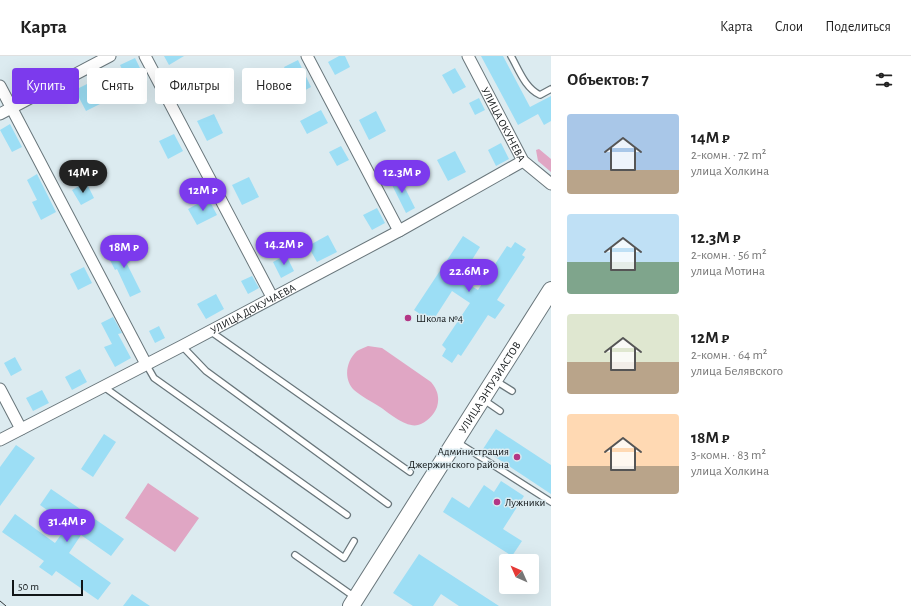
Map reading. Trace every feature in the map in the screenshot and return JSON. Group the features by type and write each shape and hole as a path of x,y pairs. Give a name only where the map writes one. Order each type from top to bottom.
{"street":[{"path":"0,114 110,56"},
{"path":"145,56 272,297"},
{"path":"307,56 399,231"},
{"name":"УЛИЦА ОКУНЕВА","path":"468,56 523,161 551,184"},
{"path":"0,86 146,364"},
{"name":"УЛИЦА ДОКУЧАЕВА","path":"0,440 399,231 523,161"},
{"name":"УЛИЦА ЭНТУЗИАСТОВ","path":"354,602 551,290"},
{"path":"0,389 21,429"}],"lane":[{"path":"511,56 525,82 534,92 540,95 551,89"},
{"path":"209,330 410,472"},
{"path":"182,346 206,371 388,504"},
{"path":"146,364 154,378 347,515"},
{"path":"494,380 512,391"},
{"path":"104,386 344,558 354,541"},
{"path":"482,399 500,411"},
{"path":"455,441 551,502"},
{"path":"295,555 354,602"}],"shaded area":[{"path":"539,149 551,159 551,172 538,161 536,150"},
{"path":"368,346 382,348 431,382 435,387 438,403 434,413 427,421 418,425 403,422 354,390 348,381 348,365 353,355 357,351"},
{"path":"148,483 199,518 175,552 125,518"}],"building":[{"path":"164,56 184,56 169,65"},
{"path":"339,56 345,56 350,67 335,75 328,62"},
{"path":"481,56 503,56 530,107 551,96 551,121 544,125 538,114 518,125"},
{"path":"135,58 140,68 121,68 120,65"},
{"path":"298,60 302,68 285,68"},
{"path":"455,68 466,87 453,94 442,75"},
{"path":"306,77 311,87 306,90"},
{"path":"87,84 87,104 100,104 86,111 79,98 79,88"},
{"path":"479,98 485,110 475,115 469,103"},
{"path":"321,110 328,123 307,134 300,121"},
{"path":"376,111 386,131 369,140 359,120"},
{"path":"214,114 223,133 207,141 197,121"},
{"path":"10,124 22,147 12,152 0,130"},
{"path":"174,134 183,151 168,159 159,141"},
{"path":"501,143 509,159 496,166 488,150"},
{"path":"341,146 349,160 337,166 329,152"},
{"path":"455,151 466,172 448,181 437,160"},
{"path":"37,174 56,212 41,220 32,202 37,200 27,180"},
{"path":"398,174 415,208 406,213 389,179"},
{"path":"249,177 259,197 242,205 232,185"},
{"path":"86,182 94,198 81,205 72,190"},
{"path":"208,198 217,215 197,225 188,209"},
{"path":"377,208 385,223 372,230 363,215"},
{"path":"328,235 337,252 317,262 308,246"},
{"name":"Школа №4","path":"463,236 480,247 460,279 478,290 507,246 511,248 515,242 526,249 522,255 525,257 497,300 505,305 495,319 488,315 461,356 458,354 452,363 442,356 446,349 442,345 470,303 452,291 432,322 414,310"},
{"path":"121,244 130,262 127,264 141,292 130,297 117,269 115,270 106,252"},
{"path":"286,255 294,271 281,278 273,262"},
{"path":"84,267 92,283 78,290 70,274"},
{"path":"252,276 259,288 248,294 241,281"},
{"path":"216,294 224,309 206,319 197,304"},
{"path":"113,317 122,333 118,334 131,358 115,367 104,347 112,344 101,323"},
{"path":"159,326 165,338 155,343 149,331"},
{"path":"15,357 22,370 11,376 4,363"},
{"path":"80,369 87,382 72,390 65,377"},
{"path":"42,390 49,403 33,411 26,398"},
{"name":"Администрация Джержинского района","path":"496,429 551,465 551,494 483,449"},
{"path":"104,434 116,442 93,477 81,469"},
{"path":"16,445 35,458 0,506 0,467"},
{"path":"501,481 524,496 503,529 522,541 513,554 509,554 443,512 452,497 469,508 484,485 494,492"},
{"path":"51,489 124,539 111,556 81,535 69,553 111,583 98,600 56,571 52,576 39,567 44,561 2,532 15,514 55,543 68,525 40,505"},
{"path":"419,554 499,606 459,606 441,594 433,606 413,606 393,593"},
{"path":"132,594 150,606 123,606"}],"tram line":[{"path":"0,601 6,606"}],"place":[{"name":"Школа №4","path":"408,318"},
{"name":"Администрация Джержинского района","path":"517,457"},
{"name":"Лужники","path":"497,502"}]}
